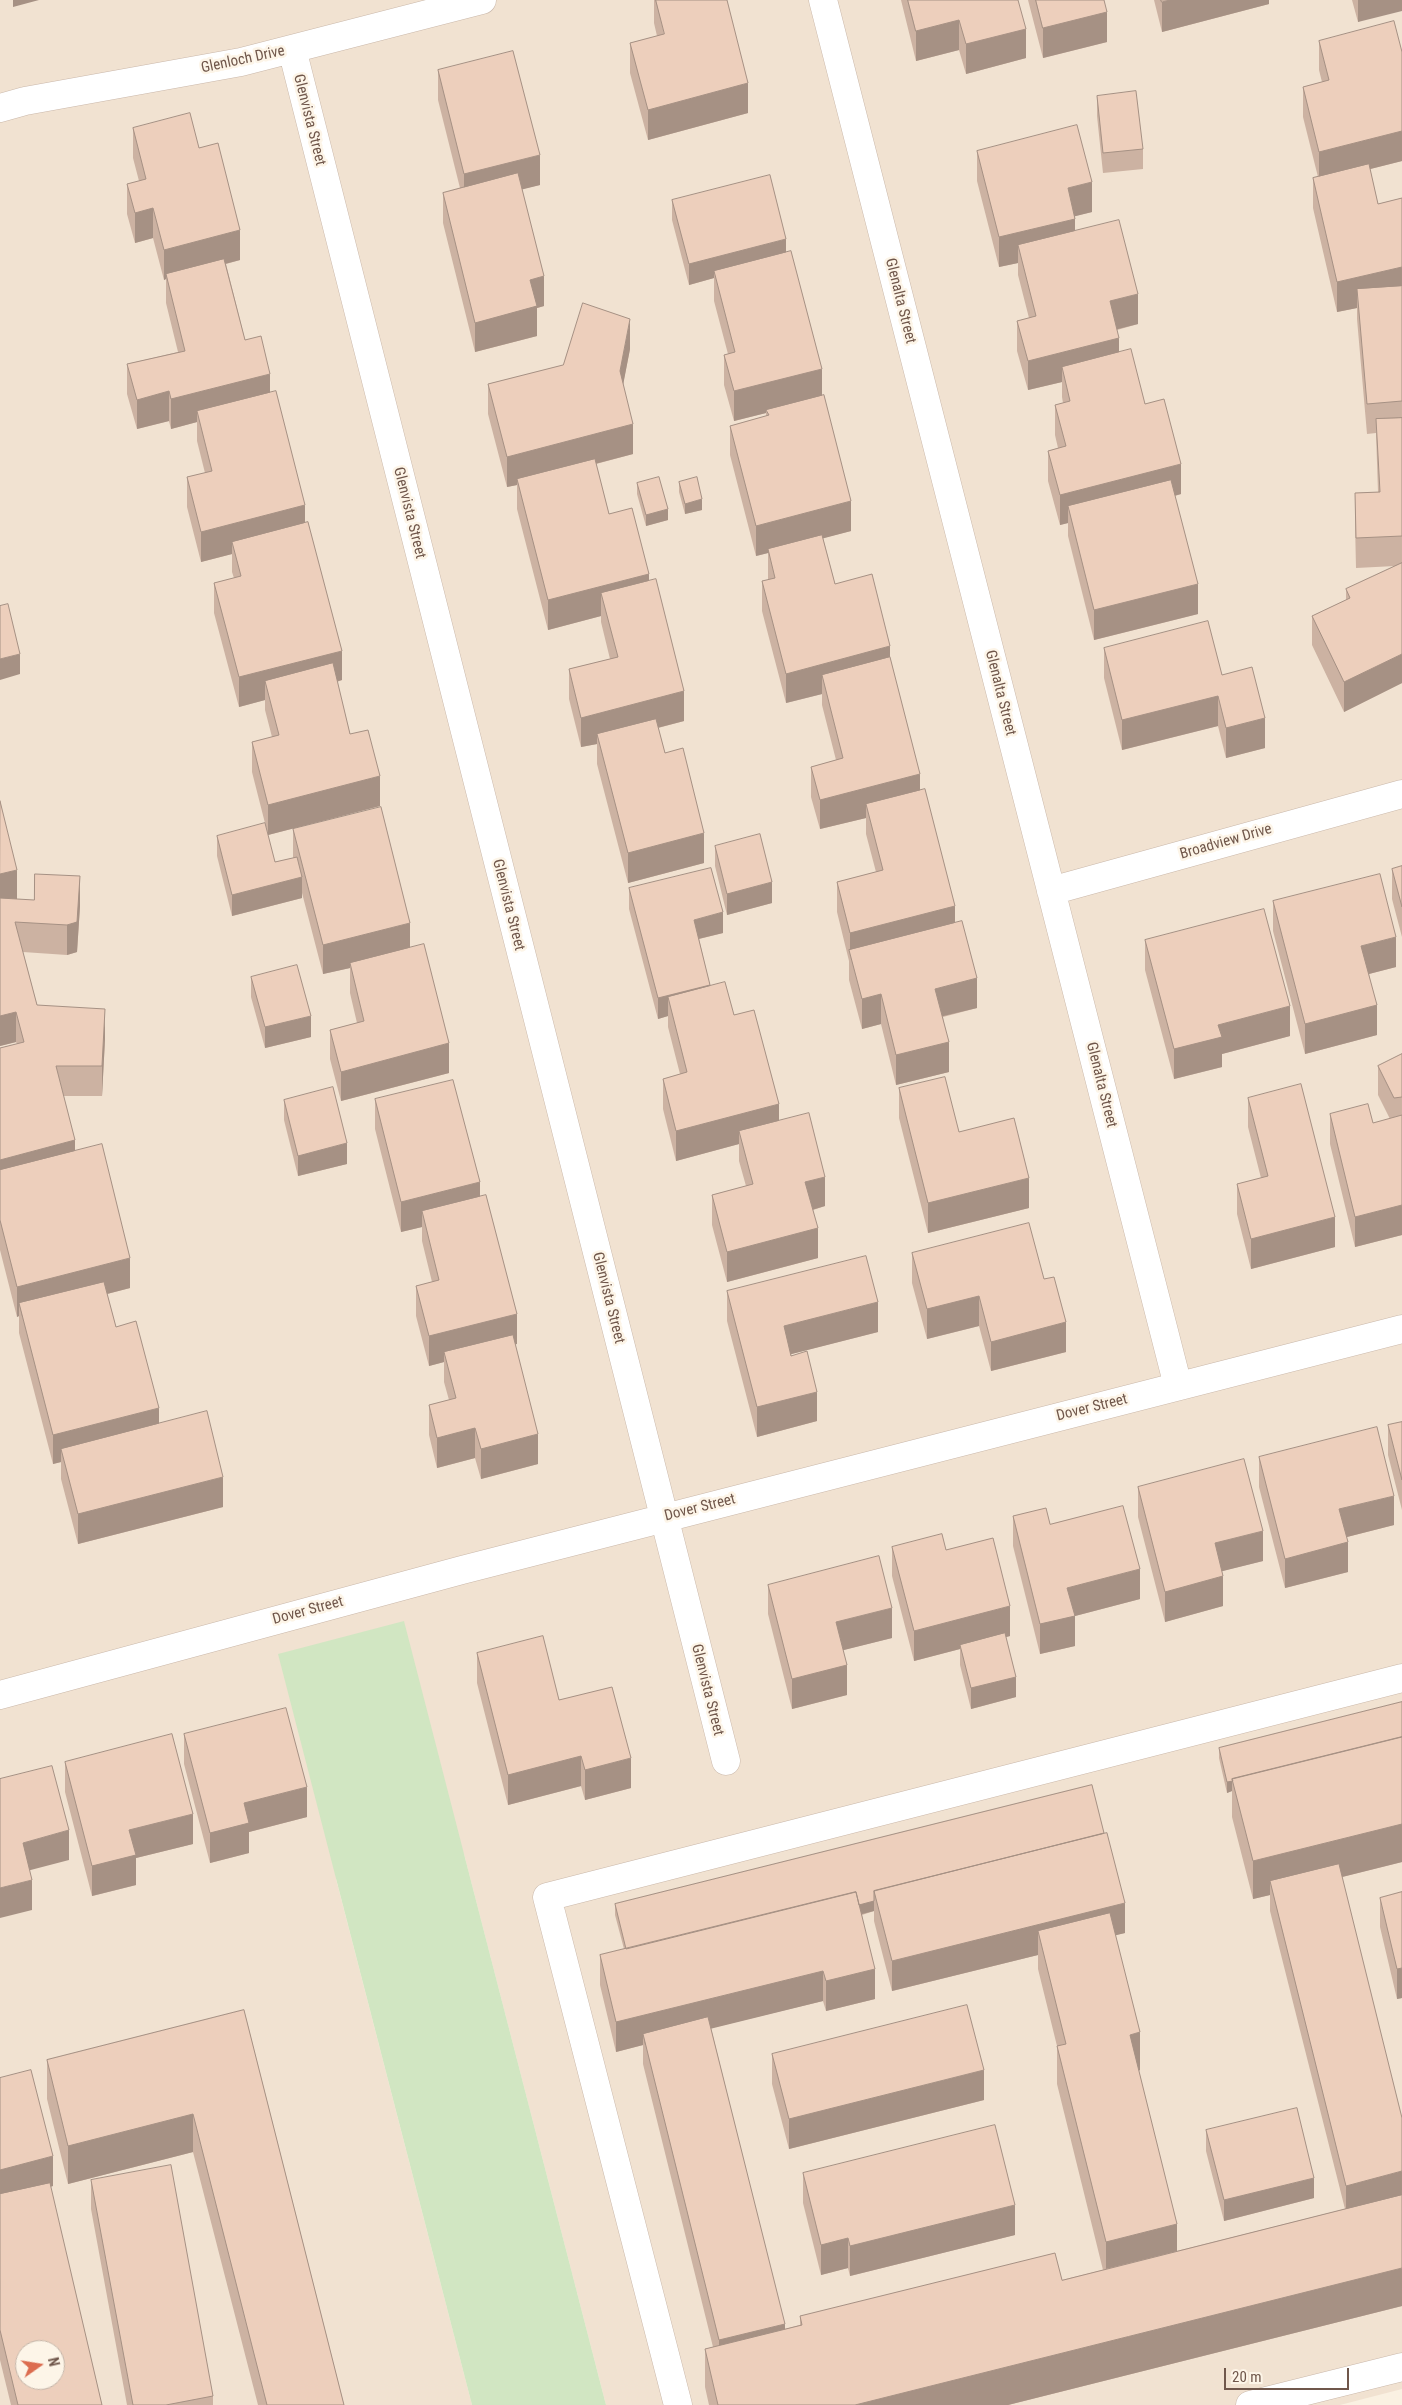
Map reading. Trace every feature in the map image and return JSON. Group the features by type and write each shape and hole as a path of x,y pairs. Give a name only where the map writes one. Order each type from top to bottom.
{"street":[{"name":"Glenloch Drive","path":"0,108 25,101 241,62 482,0"},
{"name":"Glenalta Street","path":"823,0 1178,1386"},
{"name":"Glenvista Street","path":"292,50 726,1761"},
{"name":"Broadview Drive","path":"1051,891 1402,794"},
{"name":"Dover Street","path":"1,1689 664,1517 1402,1329"},
{"path":"678,2405 547,1897 1402,1678"},
{"path":"1250,2405 1402,2367"}],"shaded area":[{"path":"0,0 1402,0 1402,2389 1340,2405 606,2405 464,1854 336,1879 472,2405 0,2405"}],"green space":[{"path":"404,1621 606,2405 472,2405 278,1654"}],"building":[{"path":"656,0 727,0 748,83 648,110 630,43 664,34"},
{"path":"908,0 1018,0 1026,29 966,44 959,20 916,31"},
{"path":"1036,0 1104,0 1107,12 1043,28"},
{"path":"1394,21 1402,52 1402,131 1319,152 1303,87 1329,80 1319,41"},
{"path":"513,51 540,155 464,174 438,70"},
{"path":"1136,91 1143,149 1103,153 1097,96"},
{"path":"190,113 199,148 218,143 240,230 164,250 153,208 135,213 127,184 146,179 133,128"},
{"path":"1077,125 1092,182 1068,188 1075,219 999,237 977,151"},
{"path":"1369,164 1378,204 1402,198 1402,267 1337,282 1313,178"},
{"path":"518,173 544,276 530,280 537,306 475,323 443,193"},
{"path":"770,175 786,239 689,264 672,200"},
{"path":"1119,220 1138,294 1110,301 1119,338 1028,361 1017,321 1036,316 1018,245"},
{"path":"791,251 822,369 734,391 724,355 735,352 714,271"},
{"path":"224,259 245,340 261,336 270,374 171,399 169,391 137,400 127,364 185,351 166,274"},
{"path":"1402,286 1402,401 1367,404 1357,289"},
{"path":"583,303 630,319 620,371 633,424 507,457 488,384 563,365"},
{"path":"1131,349 1145,404 1164,399 1181,464 1060,495 1048,451 1066,446 1055,405 1070,401 1062,367"},
{"path":"276,391 305,505 201,532 187,477 212,471 197,411"},
{"path":"824,395 851,501 756,526 730,426 769,415 766,410"},
{"path":"1402,418 1402,536 1356,538 1355,493 1380,492 1376,419"},
{"path":"595,459 609,514 632,508 649,574 548,600 517,479"},
{"path":"659,477 668,509 646,515 637,483"},
{"path":"697,477 702,499 685,504 679,482"},
{"path":"1171,480 1198,584 1094,610 1068,506"},
{"path":"308,522 342,651 239,677 214,583 241,576 232,542"},
{"path":"822,535 835,584 872,574 890,646 786,674 762,581 775,578 768,549"},
{"path":"1402,563 1402,654 1344,682 1312,616 1350,598 1346,589"},
{"path":"656,579 684,691 581,718 569,669 618,657 601,593"},
{"path":"8,604 20,654 0,659 0,606"},
{"path":"1208,621 1222,675 1252,667 1265,718 1226,728 1218,696 1122,720 1104,648"},
{"path":"890,657 920,774 820,800 811,767 843,758 822,675"},
{"path":"333,663 350,734 368,730 380,776 268,805 252,742 279,735 265,681"},
{"path":"656,719 665,753 683,748 704,833 628,853 597,734"},
{"path":"925,789 955,906 850,933 837,882 883,870 866,804"},
{"path":"0,801 17,870 0,874"},
{"path":"381,807 410,923 323,945 293,829"},
{"path":"265,823 275,862 297,857 302,877 232,895 217,836"},
{"path":"760,834 772,882 727,894 715,846"},
{"path":"1402,866 1402,907 1392,869"},
{"path":"711,868 723,912 694,920 710,985 658,998 629,888"},
{"path":"35,874 80,876 77,922 67,925 15,922 37,1005 105,1009 102,1066 56,1066 75,1140 0,1160 0,1048 24,1042 16,1012 0,1016 0,898 34,900"},
{"path":"1380,874 1396,937 1361,946 1377,1005 1305,1024 1273,901"},
{"path":"1264,909 1290,1006 1218,1025 1222,1037 1174,1049 1145,940"},
{"path":"962,921 977,978 935,989 949,1042 896,1055 881,994 862,999 849,950"},
{"path":"424,944 449,1043 341,1072 330,1030 364,1021 350,963"},
{"path":"297,965 311,1016 265,1027 251,977"},
{"path":"725,982 734,1015 754,1010 779,1104 676,1131 663,1079 687,1072 668,997"},
{"path":"1402,1054 1402,1097 1394,1098 1378,1066"},
{"path":"945,1077 959,1132 1014,1118 1029,1178 928,1203 899,1088"},
{"path":"453,1080 480,1182 401,1202 375,1099"},
{"path":"1301,1084 1335,1217 1251,1239 1237,1184 1268,1176 1248,1098"},
{"path":"333,1087 347,1143 298,1156 284,1100"},
{"path":"1368,1104 1373,1123 1402,1115 1402,1205 1355,1217 1330,1114"},
{"path":"809,1113 825,1177 805,1182 818,1228 727,1252 712,1195 753,1184 739,1131"},
{"path":"102,1144 130,1258 17,1287 0,1220 0,1170"},
{"path":"486,1195 517,1314 429,1336 416,1286 439,1280 422,1211"},
{"path":"1029,1223 1044,1279 1054,1277 1066,1322 991,1342 979,1296 927,1309 912,1253"},
{"path":"866,1256 878,1302 784,1326 791,1356 807,1351 817,1392 757,1407 727,1291"},
{"path":"104,1282 116,1327 136,1321 159,1408 53,1435 19,1303"},
{"path":"513,1335 538,1434 481,1449 475,1428 437,1438 429,1405 456,1398 444,1352"},
{"path":"207,1411 223,1477 78,1514 61,1449"},
{"path":"1402,1422 1402,1480 1388,1425"},
{"path":"1377,1427 1394,1496 1339,1509 1348,1542 1285,1559 1259,1457"},
{"path":"1244,1459 1263,1531 1215,1543 1223,1576 1165,1592 1138,1487"},
{"path":"1123,1506 1140,1569 1067,1588 1075,1616 1040,1624 1013,1516 1046,1508 1050,1524"},
{"path":"942,1534 946,1550 993,1538 1010,1606 914,1631 892,1547"},
{"path":"879,1556 892,1608 836,1622 847,1665 792,1679 768,1585"},
{"path":"1005,1633 1016,1677 971,1688 960,1645"},
{"path":"543,1636 559,1700 612,1687 631,1758 585,1770 581,1756 508,1775 477,1653"},
{"path":"1402,1702 1402,1737 1232,1779 1233,1781 1227,1782 1219,1748"},
{"path":"286,1708 307,1787 244,1803 249,1823 210,1833 184,1734"},
{"path":"172,1734 193,1814 129,1830 136,1855 92,1866 65,1762"},
{"path":"1402,1737 1402,1824 1253,1861 1232,1779"},
{"path":"52,1766 69,1830 23,1843 32,1880 0,1888 0,1779"},
{"path":"1092,1785 1104,1833 874,1891 874,1901 859,1905 856,1892 626,1949 615,1904"},
{"path":"1107,1833 1125,1903 892,1961 874,1891"},
{"path":"1339,1864 1402,2118 1402,2171 1346,2186 1270,1881"},
{"path":"856,1892 875,1969 826,1981 823,1971 616,2022 600,1955"},
{"path":"1402,1892 1402,1968 1397,1969 1380,1898"},
{"path":"1110,1913 1140,2032 1130,2035 1177,2224 1106,2242 1057,2046 1066,2044 1038,1931"},
{"path":"967,2005 984,2070 789,2119 772,2054"},
{"path":"244,2010 344,2405 267,2405 193,2114 68,2146 47,2060"},
{"path":"708,2017 785,2324 719,2340 643,2034"},
{"path":"31,2070 53,2156 0,2170 0,2078"},
{"path":"1297,2108 1314,2178 1224,2200 1206,2130"},
{"path":"995,2125 1015,2205 850,2246 848,2238 821,2245 803,2173"},
{"path":"171,2165 213,2396 166,2405 133,2405 91,2180"},
{"path":"50,2183 102,2405 18,2405 0,2330 0,2194"},
{"path":"1402,2195 1402,2268 855,2405 718,2405 705,2349 802,2325 800,2316 1055,2253 1062,2280"}]}
